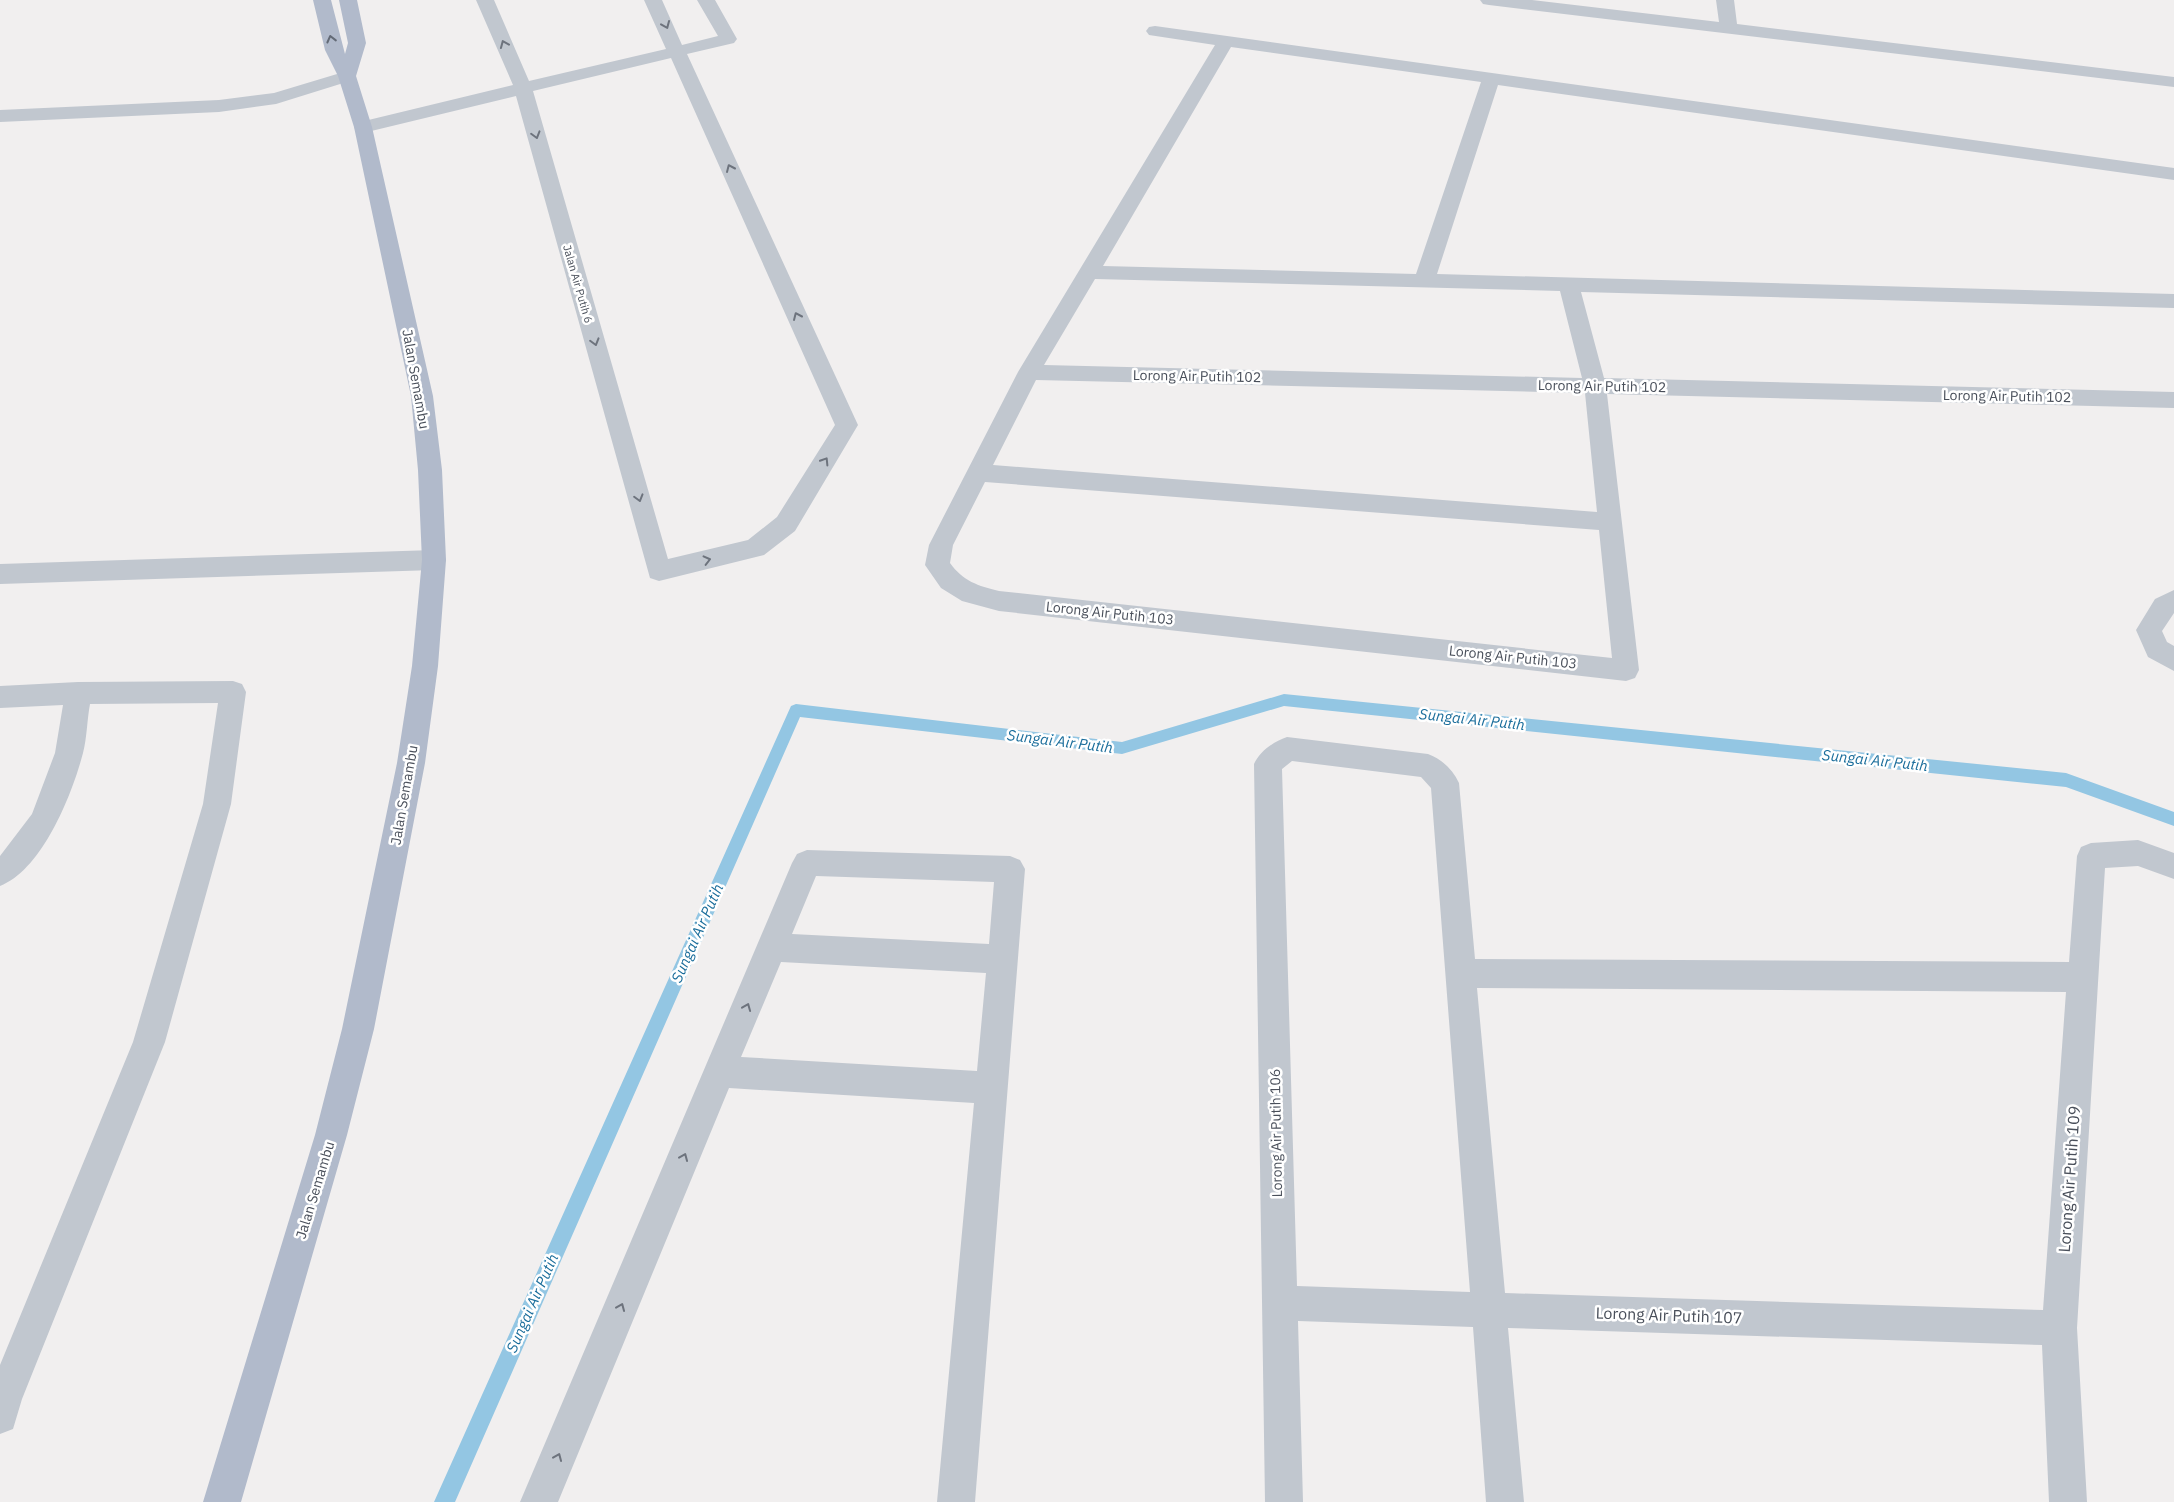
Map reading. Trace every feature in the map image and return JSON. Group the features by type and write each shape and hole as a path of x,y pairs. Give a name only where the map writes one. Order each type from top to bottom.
{"main road":[{"name":"Jalan Semambu","path":"222,1502 332,1135 358,1029 411,763 426,666 434,560 430,470 422,396 363,127 347,76 334,50 322,0"},
{"path":"347,76 358,43 348,0"}],"street":[{"name":"Jalan Air Putih 6","path":"485,0 523,88 659,571 755,548 763,542 786,524 847,425 677,51"},
{"path":"653,0 677,51"},
{"path":"363,127 728,39 706,0"},
{"path":"1489,0 2174,82"},
{"path":"1725,0 1729,29"},
{"path":"1155,31 2174,174"},
{"name":"Lorong Air Putih 103","path":"1226,41 1029,372 941,545 937,565 948,582 970,595 1009,602 1626,670 1610,522"},
{"path":"0,116 219,106 276,98 347,76"},
{"path":"1424,282 1491,78"},
{"path":"1090,272 2174,301"},
{"path":"978,473 1610,522 1595,386 1569,286"},
{"name":"Lorong Air Putih 102","path":"1029,372 2174,400"},
{"path":"0,574 434,560"},
{"path":"2174,600 2164,606 2148,630 2157,649 2174,660"},
{"path":"0,696 78,693 233,692 217,804 149,1042 8,1389 0,1416"},
{"path":"0,873 9,867 44,821 69,753 78,693"},
{"name":"Lorong Air Putih 106","path":"1284,1502 1268,764 1287,749 1428,766 1445,783 1461,973"},
{"name":"Lorong Air Putih 109","path":"2068,1502 2060,1328 2091,856 2138,853 2174,866"},
{"path":"540,1502 807,863 1010,868 956,1502"},
{"path":"772,946 1002,959"},
{"path":"1505,1502 1461,973 2083,977"},
{"path":"720,1072 991,1088"},
{"name":"Lorong Air Putih 107","path":"1279,1304 2060,1328"}],"waterway":[{"name":"Sungai Air Putih","path":"444,1502 796,710 1122,748 1284,700 2066,780 2174,819"}]}
